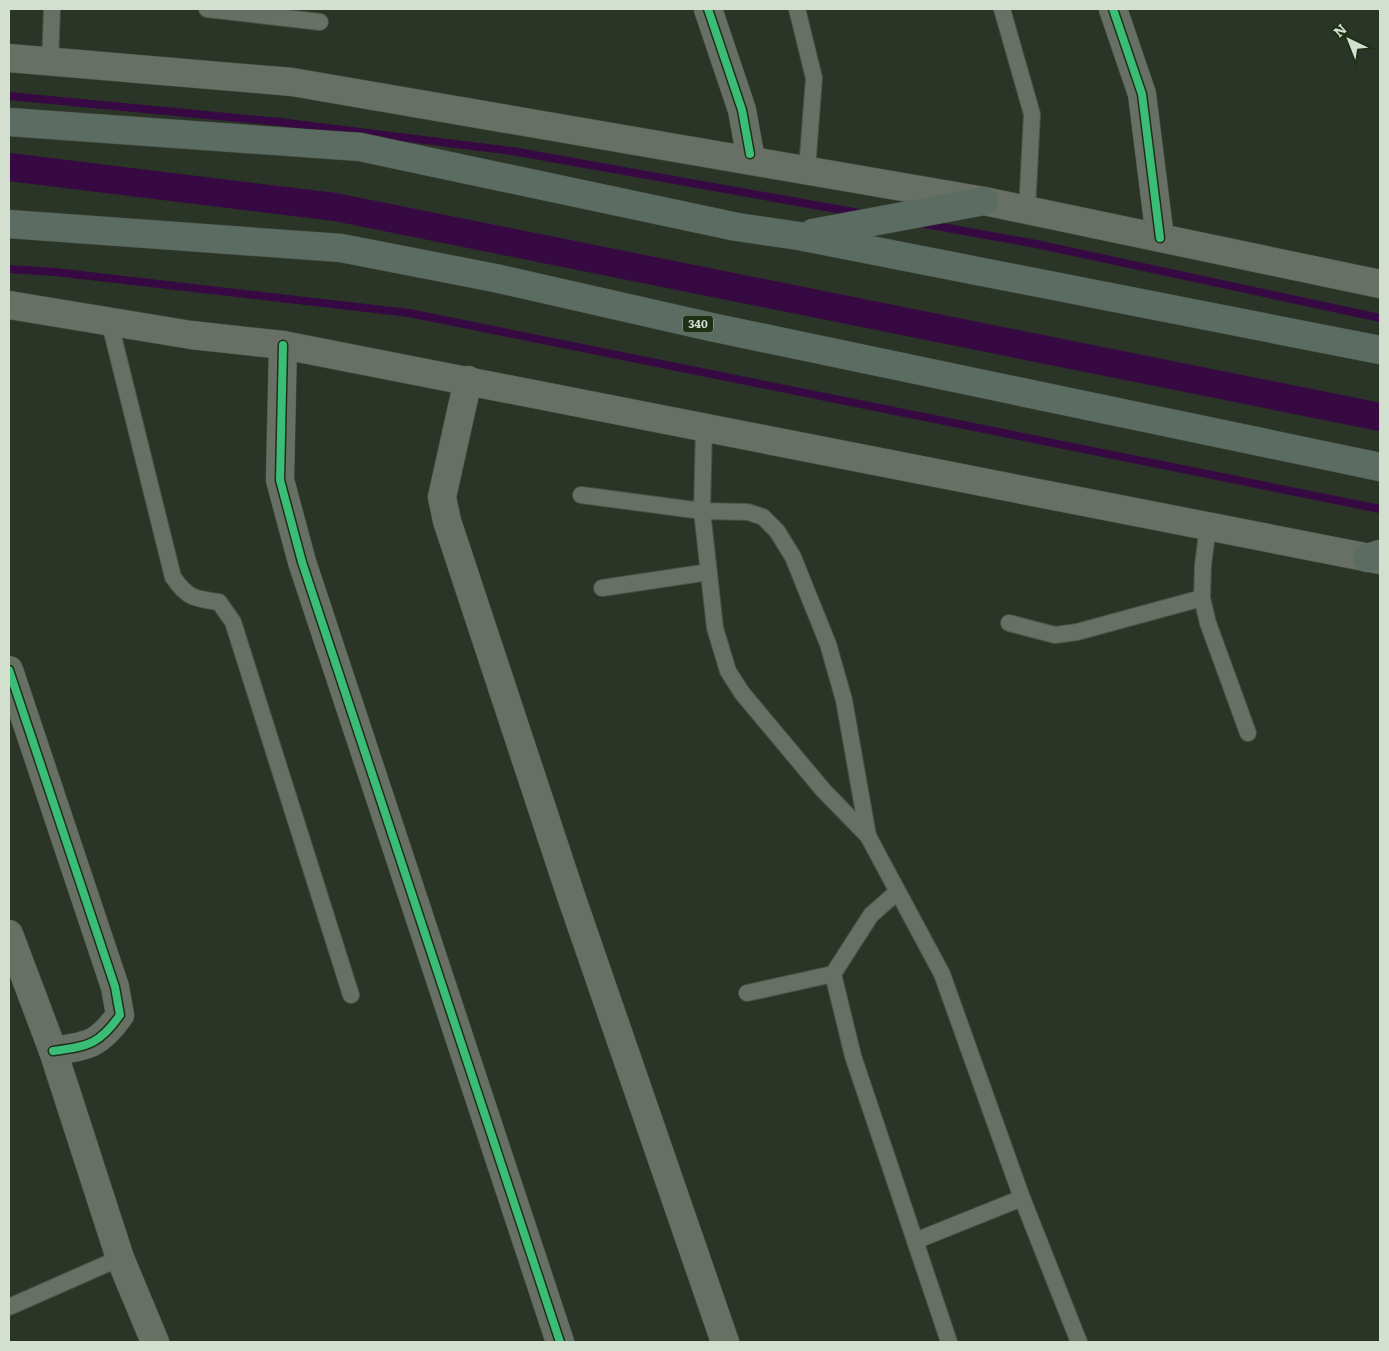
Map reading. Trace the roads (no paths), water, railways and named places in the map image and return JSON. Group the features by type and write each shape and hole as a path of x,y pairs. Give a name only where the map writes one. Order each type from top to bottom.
{"highway":[{"path":"9,122 360,147 737,227 799,236 1380,350"},
{"path":"799,236 984,201"},
{"name":"340","path":"9,224 341,248 495,278 711,327 1380,467"}],"street":[{"path":"708,9 742,110 750,154"},
{"path":"1113,9 1142,94 1160,238"},
{"path":"9,58 292,82 807,169 984,201 1380,284"},
{"path":"9,305 109,320 190,335 283,345 1376,558"},
{"path":"283,345 280,480 297,544 560,1342"},
{"path":"468,380 442,497 447,521 575,906 725,1342"},
{"path":"9,670 115,987 120,1015 107,1033 85,1047 53,1051"},
{"path":"9,934 53,1051 120,1258 155,1342"}],"lane":[{"path":"50,62 52,9"},
{"path":"207,9 320,22"},
{"path":"797,9 814,78 807,169"},
{"path":"1002,9 1032,114 1027,210"},
{"path":"109,320 173,577 183,592 199,599 220,602 233,622 351,995"},
{"path":"704,427 702,511 715,628 728,671 742,693 824,791 868,836"},
{"path":"581,495 702,511 748,512 763,517 777,531 793,557 828,644 844,700 868,836 896,892 942,974 1022,1198 1079,1342"},
{"path":"1208,526 1203,565 1202,598 1208,623 1248,733"},
{"path":"602,588 709,572"},
{"path":"1008,623 1036,632 1055,635 1078,632 1202,598"},
{"path":"747,993 833,974 871,915 896,892"},
{"path":"833,974 853,1056 949,1342"},
{"path":"915,1241 1022,1198"},
{"path":"9,1307 120,1258"}],"waterway":[{"path":"9,96 280,122 512,151 859,213"},
{"path":"9,167 335,207 1380,417"},
{"path":"925,224 1036,244 1380,318"},
{"path":"9,269 55,272 409,313 1380,509"}]}
